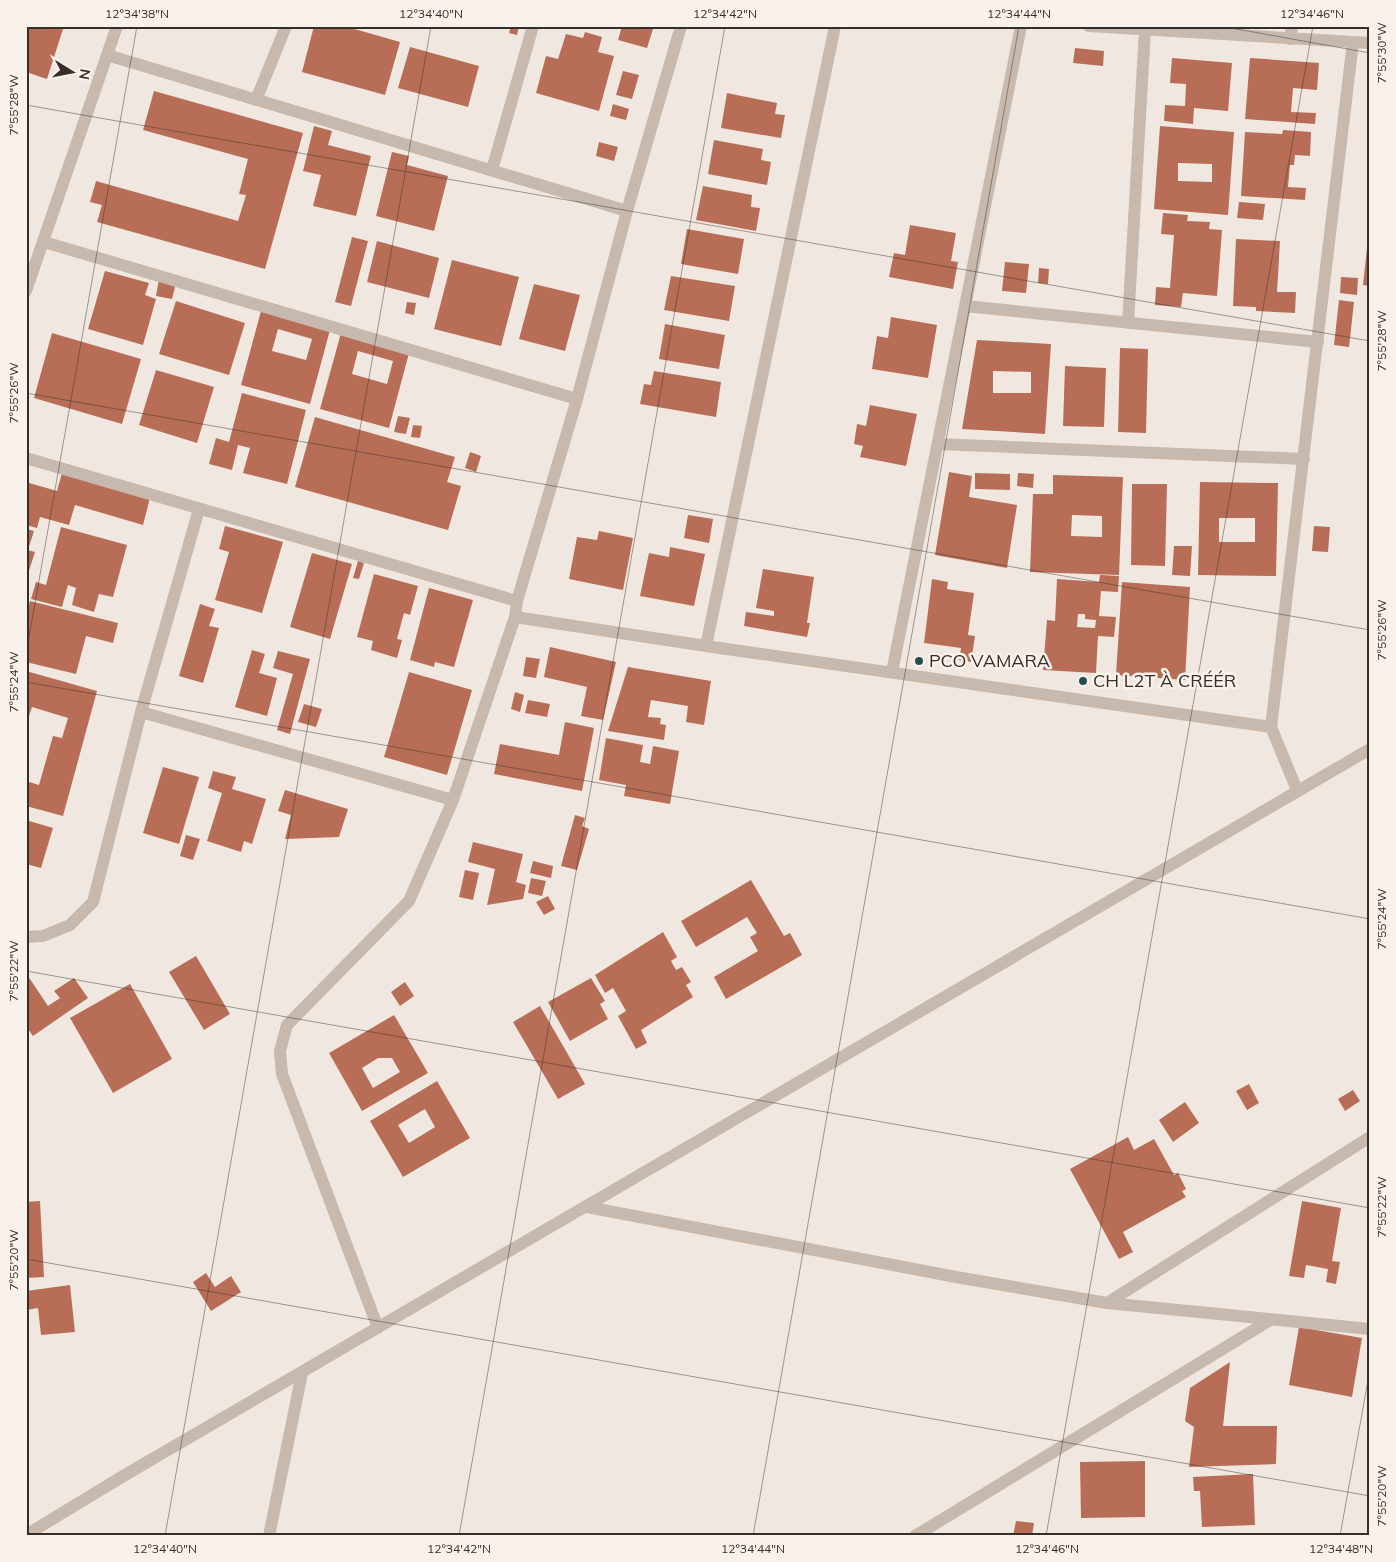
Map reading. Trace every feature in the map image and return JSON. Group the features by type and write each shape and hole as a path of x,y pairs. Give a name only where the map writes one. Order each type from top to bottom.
{"street":[{"path":"26,291 117,26"},
{"path":"256,100 286,26"},
{"path":"492,170 533,26"},
{"path":"378,1328 282,1074 280,1051 287,1025 409,901 453,800 515,616 517,601 577,399 627,211 682,26"},
{"path":"706,646 835,26"},
{"path":"892,672 1021,26"},
{"path":"1089,26 1145,30 1291,32 1370,44"},
{"path":"1128,322 1145,30"},
{"path":"1297,790 1271,727 1353,42"},
{"path":"108,55 627,211"},
{"path":"44,242 577,399"},
{"path":"965,306 1318,342"},
{"path":"938,444 1304,460"},
{"path":"26,458 517,601"},
{"path":"26,937 43,936 70,925 93,902 141,712 199,509"},
{"path":"515,616 706,646 1271,727"},
{"path":"141,712 453,800"},
{"path":"26,1535 125,1475 1370,749"},
{"path":"1107,1302 1370,1137"},
{"path":"587,1207 956,1277 1107,1302 1370,1329"},
{"path":"915,1536 1272,1319"},
{"path":"269,1536 302,1372"}],"building":[{"path":"26,26 64,26 47,79 26,72"},
{"path":"314,26 344,26 400,42 385,95 302,72"},
{"path":"511,26 519,26 517,35 509,33"},
{"path":"622,26 642,26 653,29 647,48 618,40"},
{"path":"585,32 602,37 598,52 614,56 599,111 536,93 546,56 558,59 566,34 583,38"},
{"path":"410,47 479,66 468,107 398,88"},
{"path":"1075,48 1104,51 1103,66 1073,63"},
{"path":"1172,58 1232,63 1228,111 1194,108 1193,124 1164,121 1165,105 1185,106 1186,84 1170,83"},
{"path":"1250,58 1319,63 1317,90 1293,88 1291,112 1316,113 1315,124 1245,119"},
{"path":"623,71 639,75 632,99 616,95"},
{"path":"154,91 303,133 265,269 97,222 102,205 90,202 96,181 238,221 246,195 239,194 248,159 143,130"},
{"path":"727,93 777,103 775,114 785,115 781,138 721,128"},
{"path":"613,104 629,109 626,120 610,116"},
{"path":"314,126 332,131 328,145 371,156 356,216 313,206 321,175 303,171"},
{"path":"1160,126 1234,132 1228,215 1154,209","holes":["1178,163 1212,164 1212,182 1178,181"]},
{"path":"1283,130 1311,132 1310,156 1295,155 1294,165 1290,165 1288,187 1306,188 1305,200 1241,196 1245,132 1282,134"},
{"path":"714,140 763,149 761,160 771,162 767,185 708,174"},
{"path":"599,142 618,147 614,161 596,156"},
{"path":"392,152 409,156 407,165 448,176 434,231 376,216"},
{"path":"703,186 752,195 751,207 760,208 756,231 696,220"},
{"path":"1239,202 1265,204 1263,220 1237,218"},
{"path":"1163,213 1188,215 1187,221 1210,222 1209,229 1222,230 1217,296 1183,293 1181,307 1155,305 1156,287 1170,288 1174,235 1161,234"},
{"path":"910,225 956,233 951,261 958,262 953,289 889,277 894,253 905,255"},
{"path":"687,229 744,239 738,274 681,264"},
{"path":"352,237 368,241 351,306 335,302"},
{"path":"1368,238 1370,238 1370,286 1363,285"},
{"path":"1236,239 1280,241 1277,292 1296,292 1295,313 1256,311 1256,307 1233,306"},
{"path":"377,241 439,258 429,298 367,282"},
{"path":"452,260 519,277 501,346 434,329"},
{"path":"1005,262 1029,264 1026,293 1002,291"},
{"path":"1039,268 1049,269 1048,284 1038,283"},
{"path":"105,271 149,283 145,295 156,299 143,345 88,329"},
{"path":"671,276 735,286 729,321 664,310"},
{"path":"1341,277 1358,278 1357,295 1340,293"},
{"path":"159,279 176,283 172,299 156,296"},
{"path":"534,284 580,295 565,351 519,339"},
{"path":"1339,300 1354,302 1349,347 1334,345"},
{"path":"176,301 245,323 229,375 159,354"},
{"path":"407,302 416,303 414,315 405,313"},
{"path":"261,311 330,330 310,404 241,385","holes":["278,329 312,339 306,360 272,351"]},
{"path":"891,317 937,325 928,378 872,369 877,336 888,338"},
{"path":"665,324 725,335 719,369 659,359"},
{"path":"52,333 141,359 122,424 34,398"},
{"path":"341,333 409,353 389,428 320,409","holes":["358,351 393,361 387,384 352,374"]},
{"path":"977,340 1051,344 1045,434 962,429","holes":["993,371 1031,372 1031,393 993,393"]},
{"path":"1120,348 1148,349 1146,433 1118,432"},
{"path":"1065,366 1106,368 1104,427 1063,426"},
{"path":"156,370 214,387 197,443 139,425"},
{"path":"654,371 721,382 716,417 640,404 644,384 651,385"},
{"path":"242,393 306,410 287,484 243,473 250,448 238,445 232,470 209,464 216,438 229,442"},
{"path":"870,405 917,414 906,466 860,457 863,446 854,444 857,424 866,426"},
{"path":"398,416 410,418 406,434 394,432"},
{"path":"315,417 455,457 447,482 461,486 448,530 295,487"},
{"path":"413,425 422,426 420,438 411,437"},
{"path":"470,452 481,456 476,472 465,468"},
{"path":"949,472 972,476 969,497 1017,505 1007,568 935,555"},
{"path":"62,473 150,498 143,525 75,505 69,525 40,517 37,528 26,525 26,482 57,491"},
{"path":"975,473 1010,474 1010,490 975,489"},
{"path":"1018,473 1034,474 1033,488 1017,486"},
{"path":"1053,475 1123,477 1119,575 1030,572 1033,494 1053,494","holes":["1072,515 1102,516 1102,537 1071,536"]},
{"path":"1200,482 1278,483 1276,576 1198,575","holes":["1219,518 1255,518 1255,542 1219,542"]},
{"path":"1132,484 1167,484 1165,566 1131,565"},
{"path":"688,515 713,519 709,543 684,538"},
{"path":"225,526 283,542 262,613 215,600 229,552 219,549"},
{"path":"1314,526 1330,527 1328,552 1312,551"},
{"path":"61,527 127,545 113,597 99,594 94,612 72,605 76,588 68,585 62,607 31,599 36,582 46,585"},
{"path":"26,529 34,531 28,550 35,552 27,577"},
{"path":"599,531 633,538 623,590 569,579 577,537 597,540"},
{"path":"1174,546 1192,546 1190,576 1172,575"},
{"path":"670,547 705,554 694,606 640,596 649,553 669,557"},
{"path":"312,553 352,564 330,639 290,627"},
{"path":"358,561 364,563 359,579 353,578"},
{"path":"763,569 814,577 807,623 810,623 807,637 744,626 746,612 774,616 774,611 756,608"},
{"path":"374,574 418,586 410,615 404,613 397,639 402,640 397,658 371,650 373,641 357,637"},
{"path":"1100,575 1119,576 1118,592 1101,591 1099,616 1116,617 1114,637 1098,636 1096,673 1043,670 1047,620 1055,621 1057,579 1099,582","holes":["1078,614 1085,614 1085,619 1096,620 1095,628 1077,627"]},
{"path":"932,579 948,582 947,589 974,593 968,635 975,636 971,662 959,660 961,648 924,643"},
{"path":"1122,582 1190,587 1185,680 1116,675"},
{"path":"429,588 473,600 454,667 435,662 434,667 410,660"},
{"path":"30,601 118,623 113,643 86,636 76,674 26,662 26,616"},
{"path":"200,604 215,609 209,626 219,628 203,683 179,676"},
{"path":"550,647 616,662 603,720 581,716 587,687 544,677"},
{"path":"252,650 265,654 259,673 277,678 267,716 235,707"},
{"path":"278,651 310,659 290,734 277,730 293,674 273,668"},
{"path":"526,657 540,659 536,678 523,676"},
{"path":"628,667 711,681 704,725 686,722 688,706 651,700 648,717 661,718 660,724 666,725 664,740 608,731"},
{"path":"26,671 97,691 63,816 26,806 26,781 39,785 53,736 62,738 68,718 32,707 26,725"},
{"path":"409,672 472,690 447,775 384,757"},
{"path":"515,692 524,695 520,712 511,709"},
{"path":"528,700 550,704 547,717 525,713"},
{"path":"304,704 322,709 316,727 298,722"},
{"path":"565,722 594,728 582,791 494,774 500,744 559,755"},
{"path":"606,738 643,745 640,762 650,764 653,746 679,751 670,804 624,796 626,785 599,780"},
{"path":"163,767 199,777 179,844 143,833"},
{"path":"213,771 236,777 232,789 266,799 252,844 244,841 241,852 207,841 222,793 208,788"},
{"path":"285,790 348,809 339,837 285,839 291,815 278,811"},
{"path":"575,815 585,818 582,826 589,829 577,870 561,866"},
{"path":"26,820 53,828 41,868 26,864"},
{"path":"186,835 200,839 193,860 180,856"},
{"path":"473,842 523,854 516,882 526,885 523,899 487,905 495,869 468,862"},
{"path":"533,861 553,866 551,878 530,873"},
{"path":"465,870 479,873 473,900 459,897"},
{"path":"531,878 546,881 542,896 528,893"},
{"path":"751,880 784,936 790,933 802,955 726,999 714,977 758,951 750,937 757,933 747,917 696,947 681,921"},
{"path":"548,896 555,909 544,915 536,902"},
{"path":"663,932 677,957 671,961 676,970 682,967 691,982 686,985 693,997 641,1030 647,1043 636,1049 618,1016 626,1011 613,988 605,993 595,975"},
{"path":"196,956 230,1014 204,1030 169,972"},
{"path":"26,973 48,1006 60,998 54,991 74,978 88,998 33,1036 26,1026"},
{"path":"591,978 605,1001 600,1004 608,1019 570,1041 548,1002"},
{"path":"405,982 414,996 400,1006 391,992"},
{"path":"130,984 172,1059 113,1093 70,1018"},
{"path":"540,1006 585,1084 558,1099 513,1022"},
{"path":"394,1015 428,1073 362,1111 329,1053","holes":["378,1058 392,1058 400,1072 373,1088 362,1068"]},
{"path":"437,1081 470,1138 403,1177 370,1121","holes":["425,1109 435,1127 409,1143 398,1125"]},
{"path":"1249,1084 1259,1103 1247,1110 1236,1091"},
{"path":"1353,1090 1360,1101 1345,1111 1338,1099"},
{"path":"1185,1102 1199,1123 1173,1142 1159,1120"},
{"path":"1128,1137 1134,1150 1154,1139 1174,1175 1178,1173 1186,1189 1182,1191 1186,1197 1123,1232 1133,1252 1119,1259 1070,1169"},
{"path":"40,1201 44,1277 26,1278 26,1202"},
{"path":"1302,1201 1341,1208 1332,1261 1340,1262 1336,1284 1326,1282 1328,1269 1306,1265 1304,1278 1289,1276"},
{"path":"206,1273 215,1287 231,1276 241,1292 211,1311 193,1282"},
{"path":"70,1285 75,1332 41,1335 38,1308 26,1310 26,1291"},
{"path":"1299,1327 1362,1338 1352,1397 1289,1385"},
{"path":"1230,1362 1223,1426 1277,1426 1276,1464 1189,1467 1194,1427 1185,1421 1190,1388"},
{"path":"1145,1461 1145,1517 1081,1518 1080,1462"},
{"path":"1253,1474 1255,1525 1202,1527 1200,1491 1194,1491 1193,1477"},
{"path":"1016,1521 1034,1523 1032,1536 1013,1536"}],"place":[{"name":"PCO VAMARA","path":"919,661"},
{"name":"CH L2T À CRÉÉR","path":"1083,681"}]}
